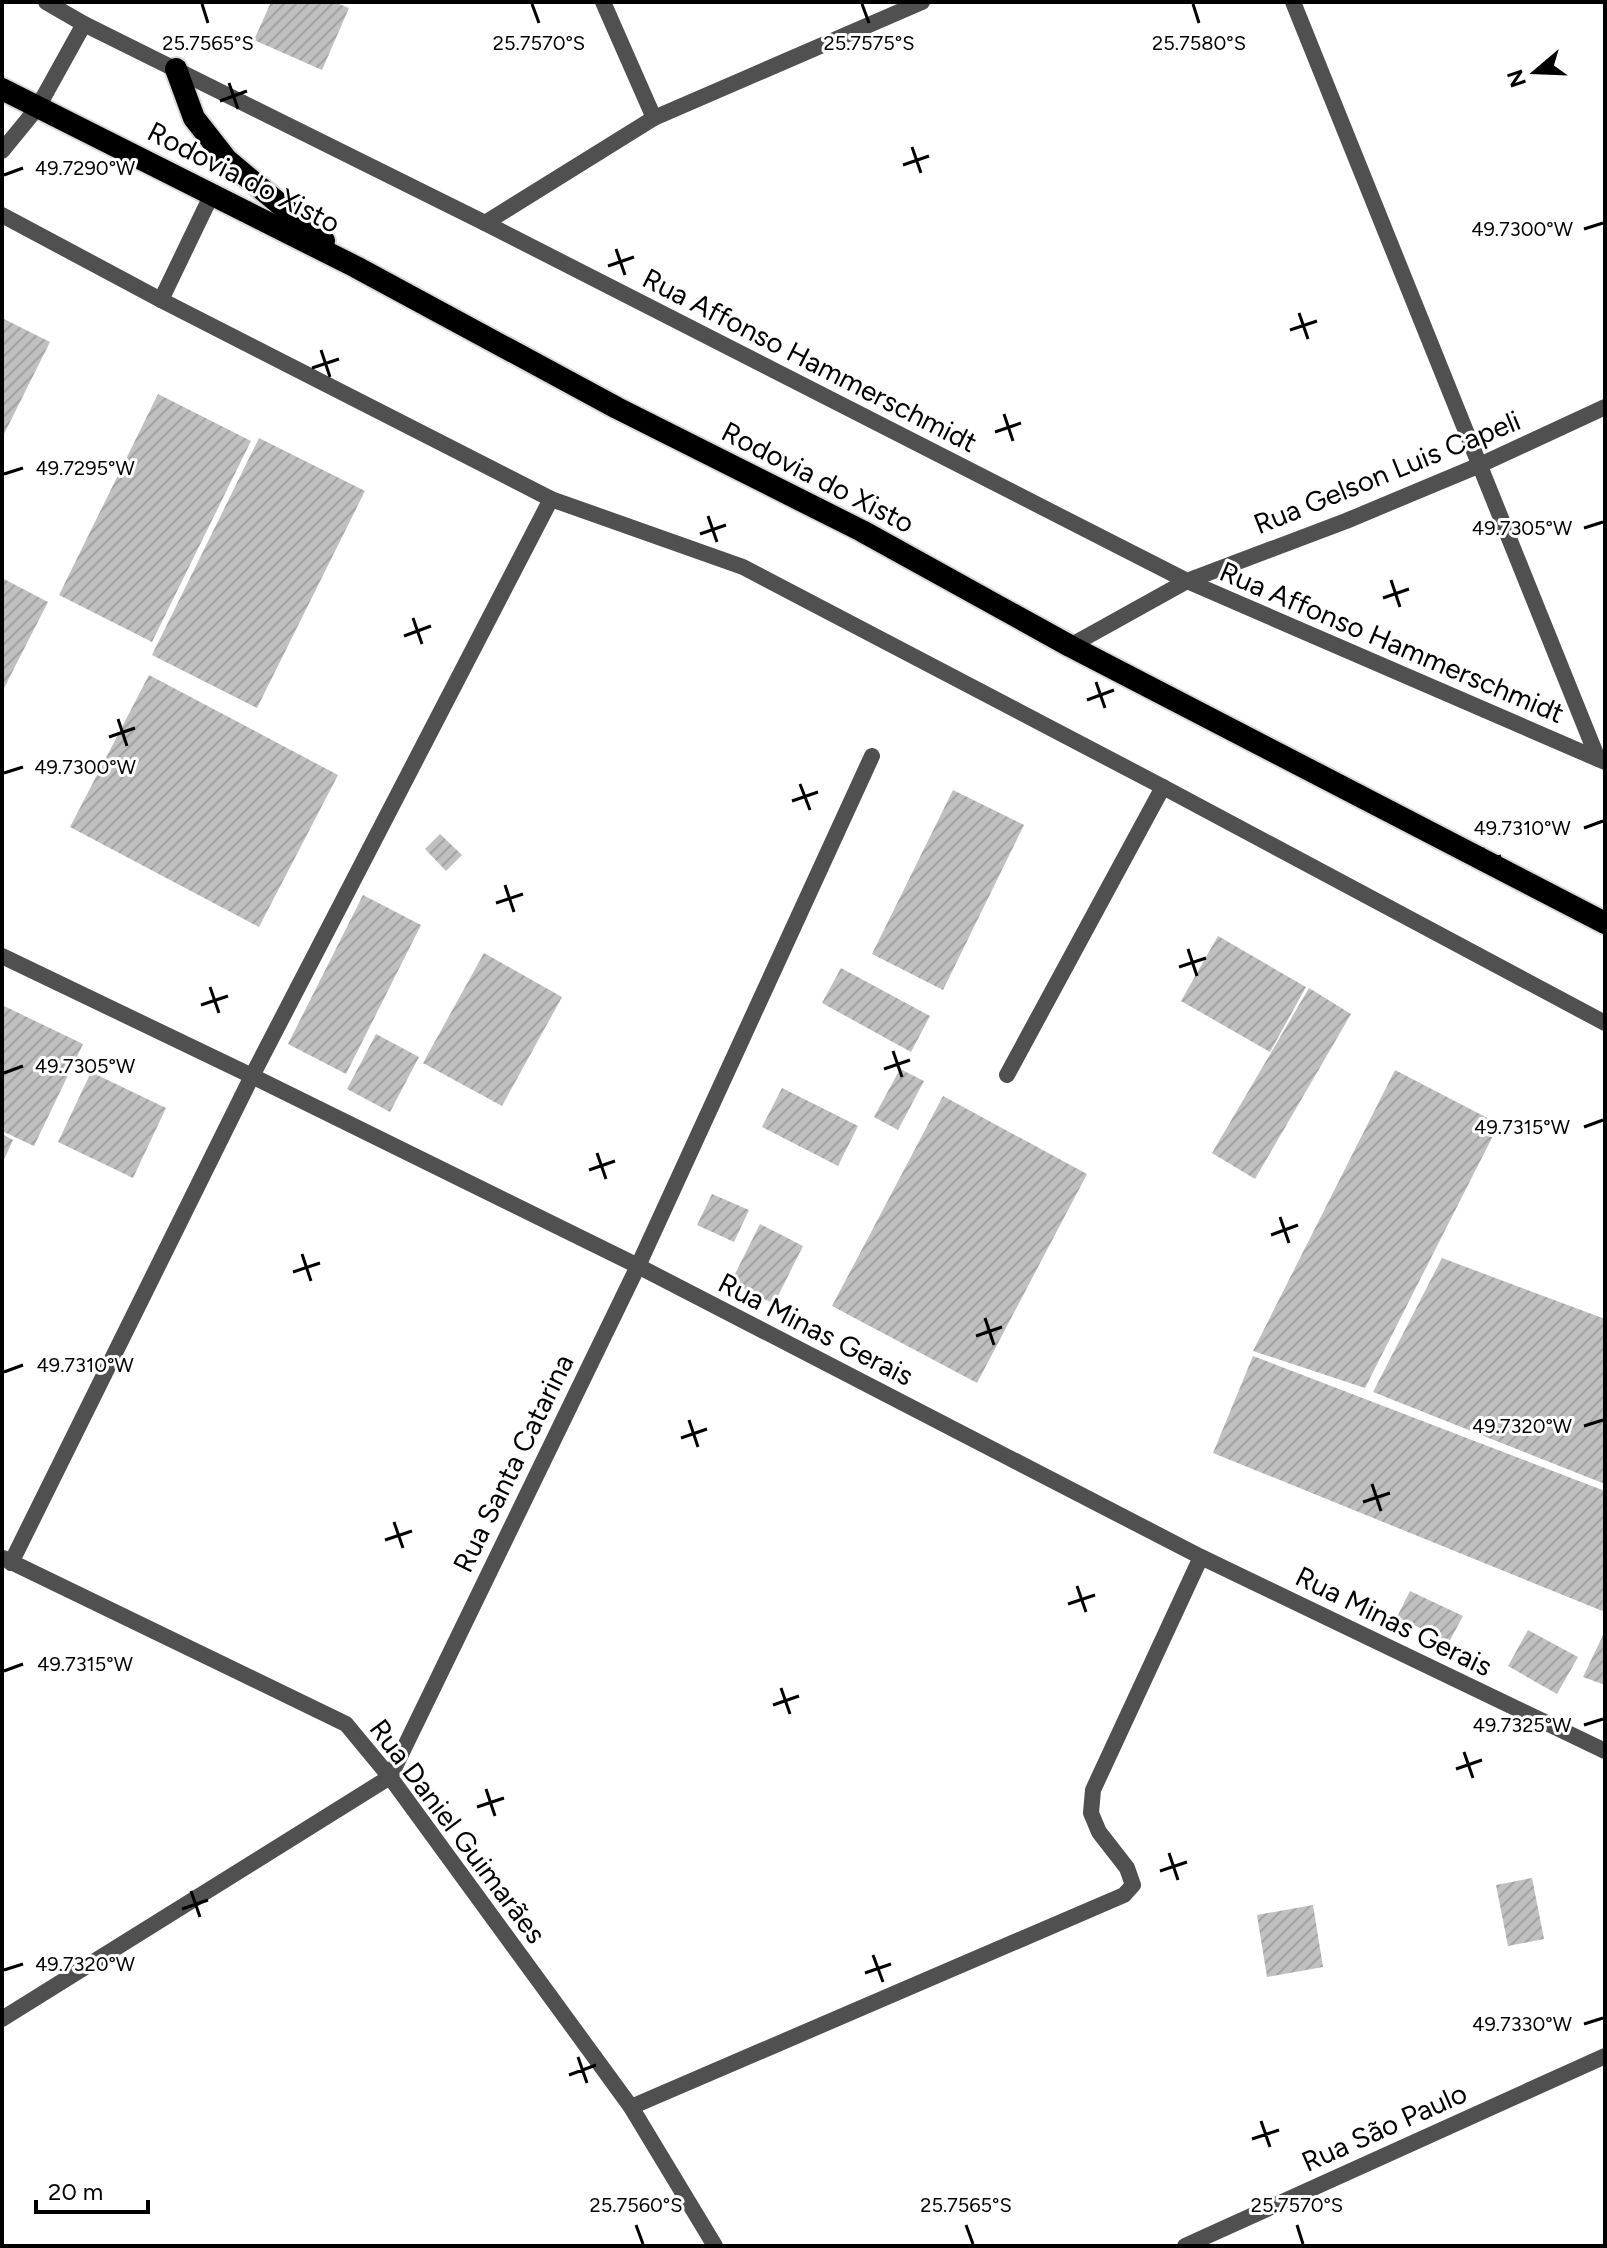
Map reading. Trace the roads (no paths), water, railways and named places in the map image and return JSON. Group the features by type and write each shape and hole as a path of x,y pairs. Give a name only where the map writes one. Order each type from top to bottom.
{"highway":[{"path":"176,69 194,118 227,160 356,267"},
{"name":"Rodovia do Xisto","path":"2,89 356,267 617,408 862,531 1070,646 1605,923"}],"street":[{"name":"Rua Affonso Hammerschmidt","path":"46,2 84,24 485,223 1187,581 1602,761"},
{"path":"603,2 654,118"},
{"path":"485,223 654,118 922,2"},
{"path":"1293,2 1602,761"},
{"path":"2,151 38,107 84,24"},
{"path":"161,300 212,194"},
{"path":"2,215 161,300 551,499 743,567 1605,1023"},
{"name":"Rua Gelson Luis Capeli","path":"1070,646 1187,581 1346,521 1480,465 1605,407"},
{"path":"6,1560 551,499"},
{"name":"Rua Santa Catarina","path":"390,1777 638,1266 872,756"},
{"path":"1007,1075 1163,787"},
{"name":"Rua Minas Gerais","path":"2,956 638,1266 1201,1557 1605,1751"},
{"path":"631,2107 1124,1895 1133,1885 1127,1868 1099,1832 1091,1813 1093,1790 1201,1557"},
{"name":"Rua Daniel Guimarães","path":"6,1560 346,1724 390,1777 631,2107 715,2246"},
{"path":"2,2019 390,1777"},
{"name":"Rua São Paulo","path":"1185,2246 1605,2056"}]}
